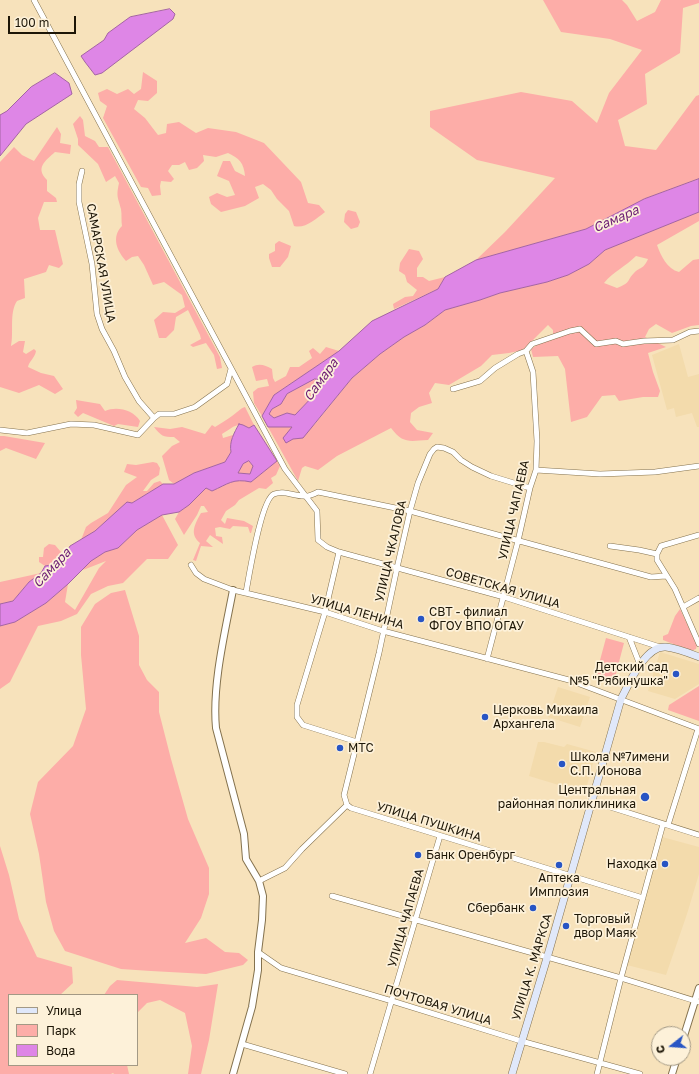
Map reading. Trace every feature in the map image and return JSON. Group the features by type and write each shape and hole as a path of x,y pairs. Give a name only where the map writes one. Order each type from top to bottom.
{"main road":[{"path":"660,647 667,647 699,657"},
{"name":"УЛИЦА К. МАРКСА","path":"512,1074 547,958 621,699 640,665 652,652 660,647"}],"street":[{"path":"34,0 231,369 234,378 285,469 305,497"},
{"name":"САМАРСКАЯ УЛИЦА","path":"82,171 79,184 79,202 91,258 98,314 102,329 114,351 125,377 139,401 154,418"},
{"path":"453,389 480,381 495,368 518,354 526,352 532,344 570,331 580,329 596,344 616,341 624,344 644,341 673,340 690,332 699,330"},
{"name":"УЛИЦА ЧАПАЕВА","path":"487,659 504,597 530,488 536,470 536,426 533,372 526,352"},
{"path":"0,430 27,433 71,424 94,425 138,435 154,418 160,414 174,414 195,407 227,384 231,369"},
{"name":"УЛИЦА ЧКАЛОВА","path":"347,805 344,795 379,653 410,511 418,482 430,454 437,447 444,448 453,452 461,460 491,476 530,488"},
{"path":"536,470 600,474 655,472 699,466"},
{"path":"246,592 259,525 267,500 271,495 280,492 305,497 318,492 410,511 651,577 666,576"},
{"name":"СОВЕТСКАЯ УЛИЦА","path":"305,497 310,500 317,510 318,540 327,547 339,552 504,597 660,647"},
{"path":"699,535 661,546 657,554 657,560 675,589 699,644"},
{"path":"610,546 657,554"},
{"path":"339,552 325,612 297,705 297,717 303,724 357,742"},
{"name":"УЛИЦА ЛЕНИНА","path":"191,565 196,573 204,579 233,590 325,612 487,659 569,680 698,729"},
{"path":"233,590 220,659 214,714 216,728 244,834 246,859 259,881 263,896 258,952 258,970 242,1044 233,1074"},
{"path":"683,608 699,598"},
{"path":"629,637 640,665"},
{"path":"597,1074 620,978 643,898 665,824 698,729"},
{"path":"591,801 699,835"},
{"path":"259,881 285,868 302,849 347,805"},
{"name":"УЛИЦА ПУШКИНА","path":"347,805 351,808 440,836 643,898"},
{"name":"УЛИЦА ЧАПАЕВА","path":"370,1074 440,836"},
{"path":"332,896 620,978 697,1002"},
{"name":"ПОЧТОВАЯ УЛИЦА","path":"258,952 281,968 521,1041 640,1074"},
{"path":"688,1026 697,1002 699,988"},
{"path":"242,1044 345,1074"}],"shaded area":[{"path":"679,344 688,377 699,374 699,427 697,427 692,413 676,417 674,408 667,410 652,355"},
{"name":"Детский сад №5 \"Рябинушка\"","path":"660,652 699,664 699,684 675,699 648,691"},
{"path":"558,687 590,697 580,727 548,717"},
{"name":"Школа №7имени С.П. Ионова","path":"538,742 564,747 567,744 596,752 585,793 529,776"},
{"path":"662,837 699,847 699,874 666,975 627,965"}],"green space":[{"path":"543,0 622,0 637,21 655,12 661,0 699,0 699,3 683,8 680,53 645,74 647,104 618,120 625,146 656,150 696,96 699,95 699,179 644,199 586,229 476,260 505,232 555,178 477,160 430,127 430,111 521,92 572,101 597,123 609,93 642,50 610,39 561,32"},
{"path":"143,72 157,81 157,93 148,101 138,100 134,109 145,118 158,135 166,133 167,124 179,122 196,133 208,128 236,132 264,143 301,182 308,203 319,205 325,212 306,225 298,227 294,226 289,211 277,199 271,190 263,184 255,187 259,198 245,206 221,212 211,204 209,197 217,193 227,197 235,195 229,181 217,176 223,161 230,161 235,171 245,176 242,164 228,153 216,157 203,155 204,161 197,168 189,170 185,162 179,165 172,165 168,171 174,179 171,182 161,181 161,195 152,196 148,188 141,187 103,118 107,106 100,101 98,93 107,89 117,94 128,89 134,94 141,89"},
{"path":"80,116 83,120 85,136 95,141 99,147 108,147 220,357 222,368 217,369 214,355 206,343 193,347 190,345 201,339 188,310 176,317 174,330 166,338 159,338 154,320 163,312 175,313 185,307 182,295 164,282 153,285 138,256 132,257 126,261 120,253 116,244 117,235 122,226 121,209 118,199 119,183 115,176 106,182 98,164 78,145 78,139 73,124"},
{"path":"57,127 61,134 60,143 71,145 70,154 55,152 43,165 42,172 43,176 47,180 47,191 56,198 57,202 44,202 38,218 40,230 55,230 63,264 59,268 49,265 46,272 24,279 25,298 17,301 13,311 11,346 19,341 25,341 23,352 26,354 34,349 36,351 28,367 41,373 54,376 63,389 55,394 39,385 19,393 0,387 0,162 14,147 22,155 34,161"},
{"path":"348,210 356,212 360,222 358,227 351,229 344,222 345,214"},
{"path":"699,212 699,221 657,245 668,265 679,272 693,260 699,259 699,325 691,326 672,333 656,324 649,329 645,337 666,347 648,353 660,391 658,397 643,397 619,401 615,395 602,396 587,417 571,422 565,369 558,356 533,357 531,349 553,334 553,330 548,325 523,350 492,355 481,366 449,385 435,383 429,393 432,403 419,407 411,413 410,422 417,430 433,433 428,440 416,441 403,439 399,437 391,428 337,456 318,470 305,466 302,468 298,481 268,427 293,427 293,439 299,438 315,424 352,378 380,354 404,337 425,325 445,310 500,293 547,282 568,275 589,264 605,250","holes":["636,256 648,259 645,265 636,271 625,284 617,288 604,283"]},
{"path":"279,241 291,246 288,257 280,267 272,267 269,254 275,251 275,244"},
{"path":"409,249 419,251 423,259 417,268 417,277 423,277 429,281 445,277 438,289 394,309 393,304 405,297 413,296 417,290 407,282 405,275 399,271 400,263"},
{"path":"326,347 339,351 274,395 262,416 254,403 253,392 258,388 269,386 267,379 256,381 252,367 262,365 272,369 275,382 286,376 290,367 299,367 312,358 309,351 313,348 320,354"},
{"path":"315,379 321,380 316,393 295,415 287,413 274,418 269,414 272,409 281,404 287,394"},
{"path":"76,400 100,404 105,411 120,409 129,412 140,421 138,427 118,424 114,426 83,413 78,417 74,413 77,408"},
{"path":"245,407 254,425 249,428 239,425 232,427 222,434 223,438 233,435 230,448 231,452 225,462 194,473 174,484 169,480 162,456 172,446 180,442 174,437 162,435 154,427 170,429 182,427 205,434 212,425 215,427"},
{"path":"0,436 45,443 36,459 6,448 0,451"},
{"path":"249,461 253,466 250,474 237,473 243,464"},
{"path":"277,461 280,466 276,475 271,478 273,483 266,489 259,488 239,500 235,505 226,511 221,520 225,524 227,518 244,521 253,526 251,533 248,527 233,526 230,529 220,527 215,528 216,536 222,537 223,544 210,535 206,541 213,547 201,546 196,561 193,560 200,543 195,536 195,525 201,513 208,512 204,506 201,506 184,535 175,519 179,512 189,505 206,488 212,491 235,481 251,482"},
{"path":"153,462 157,463 160,468 159,475 151,480 143,491 147,491 154,483 160,481 163,484 132,503 127,503 95,531 81,540 86,527 108,513 126,485 137,477 124,472 127,464 136,465"},
{"path":"162,515 178,545 168,559 147,559 123,583 108,586 91,594 77,614 61,621 38,626 10,682 0,689 0,626 15,622 46,603 68,584 65,602 75,610 99,568 106,561 83,570 90,561 105,552 118,548 137,530"},
{"path":"49,544 55,545 61,552 55,562 51,565 45,566 39,562 39,557 43,557 44,548"},
{"path":"41,573 29,582 13,601 0,604 0,582"},
{"path":"125,590 139,636 139,665 147,680 159,692 159,712 188,819 209,868 209,894 201,918 185,943 206,938 225,952 239,953 248,960 243,965 206,974 121,969 65,951 54,931 46,902 39,854 30,814 38,782 73,746 86,709 81,655 81,627 95,604 111,593"},
{"path":"680,609 697,645 696,649 691,651 663,640 663,636 668,634 675,616"},
{"path":"606,638 624,643 614,681 596,675"},
{"path":"699,686 699,721 668,710 669,705"},
{"path":"0,846 9,875 19,919 37,957 72,967 73,983 61,994 8,994 8,1066 127,1066 129,1074 0,1074"},
{"path":"117,980 197,987 218,984 209,1040 201,1074 188,1074 192,1046 185,1013 160,1000 147,1003 138,1012 138,994 105,994 110,986"}],"water":[{"path":"170,9 175,14 173,19 102,73 95,75 81,56 104,40 108,33 130,17"},
{"path":"55,73 69,83 72,94 26,124 0,156 0,115 7,111 31,87"},
{"name":"Самара","path":"699,179 699,212 605,250 589,264 568,275 547,282 500,293 445,310 425,325 404,337 380,354 352,378 303,438 293,439 286,443 283,438 292,427 268,427 262,416 274,395 339,351 372,321 438,289 445,277 476,260 586,229 644,199","holes":["315,379 321,380 316,393 295,415 287,413 274,418 269,414 272,409 281,404 287,394"]},
{"name":"Самара","path":"239,424 249,428 254,425 277,461 251,482 235,481 212,491 206,488 189,505 179,512 162,515 137,530 118,548 105,552 91,561 46,603 15,622 0,626 0,604 13,601 29,582 41,573 45,566 51,565 65,554 70,546 95,531 127,502 132,503 163,484 174,484 194,473 225,462 231,452 231,441","holes":["249,461 253,466 250,474 238,473 243,464"]}],"place":[{"name":"СВТ - филиал ФГОУ ВПО ОГАУ","path":"421,619"},
{"name":"Детский сад №5 \"Рябинушка\"","path":"676,674"},
{"name":"Церковь Михаила Архангела","path":"485,717"},
{"name":"МТС","path":"340,748"},
{"name":"Школа №7имени С.П. Ионова","path":"562,764"},
{"name":"Центральная районная поликлиника","path":"645,797"},
{"name":"Банк Оренбург","path":"418,855"},
{"name":"Находка","path":"665,864"},
{"name":"Аптека Имплозия","path":"559,865"},
{"name":"Сбербанк","path":"533,908"},
{"name":"Торговый двор Маяк","path":"566,926"}]}
